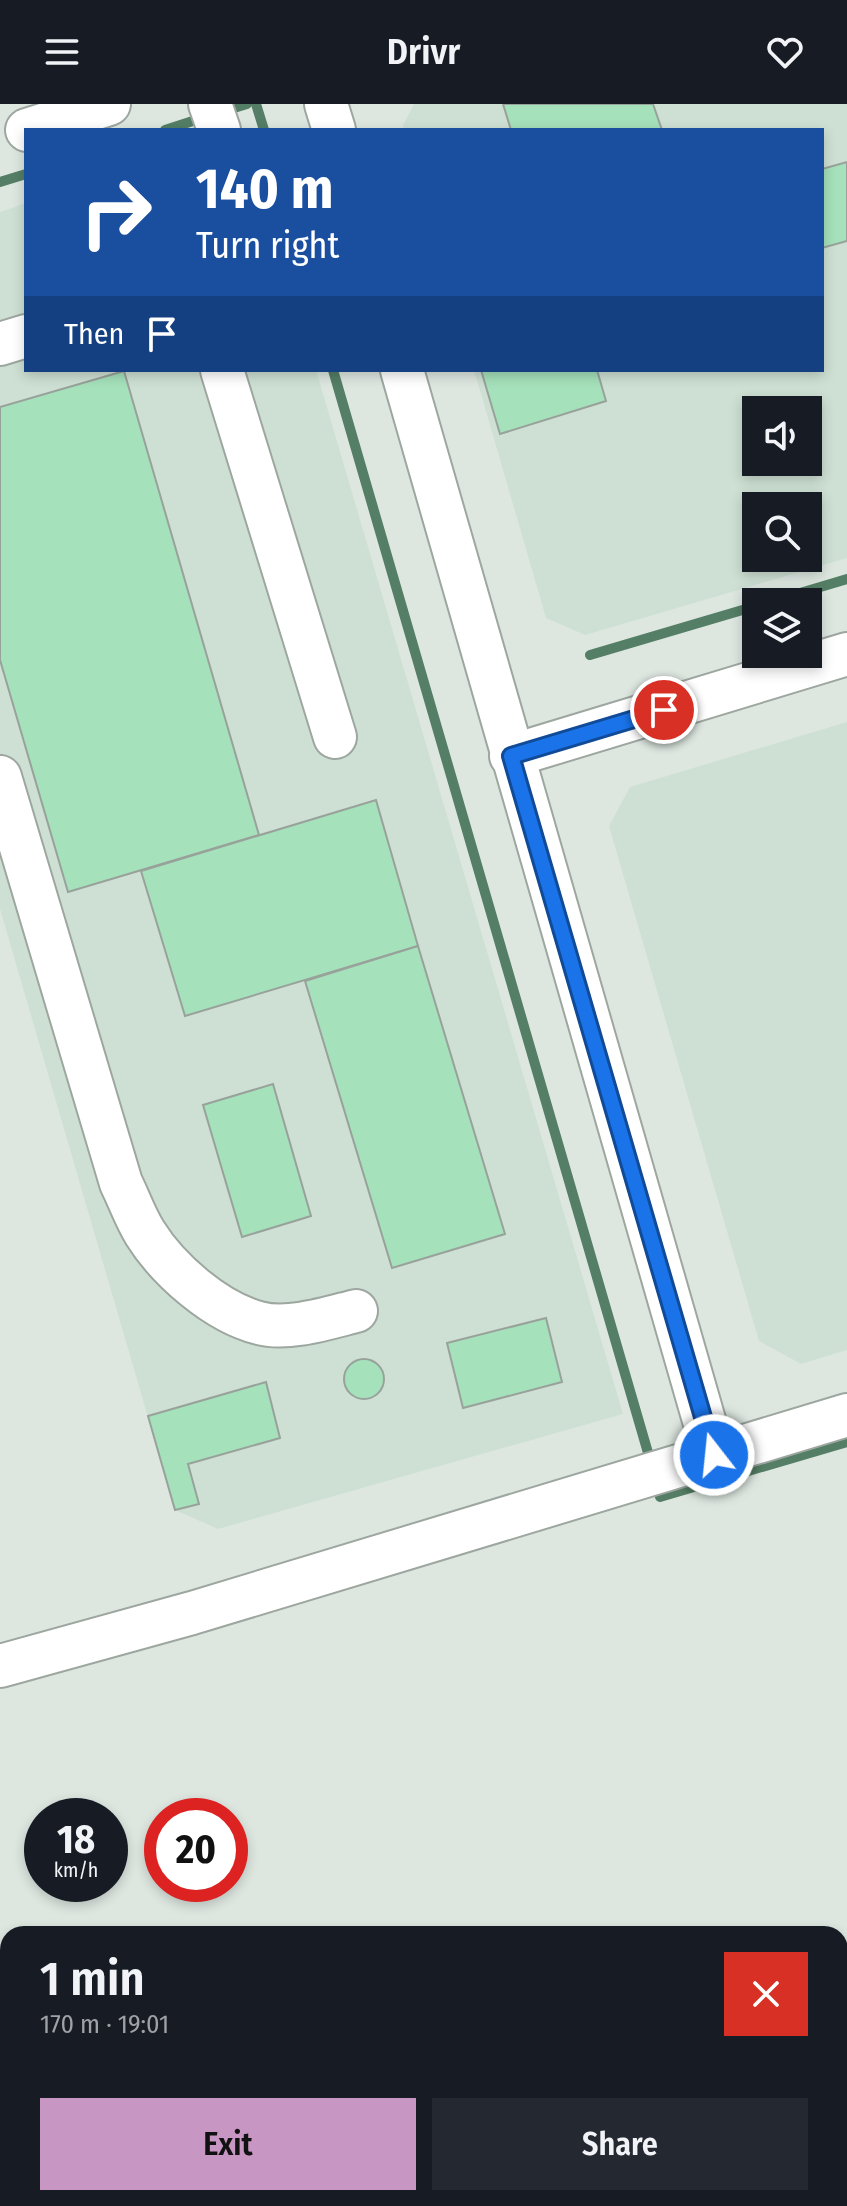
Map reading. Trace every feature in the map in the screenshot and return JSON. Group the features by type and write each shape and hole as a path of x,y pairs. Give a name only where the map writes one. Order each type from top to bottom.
{"lane":[{"path":"33,128 109,104"},
{"path":"210,104 218,128"},
{"path":"326,104 333,128"},
{"path":"0,139 24,131"},
{"path":"0,344 24,337"},
{"path":"223,372 335,737"},
{"path":"403,372 714,1455"},
{"path":"511,756 847,654"},
{"path":"0,777 121,1183 144,1232 172,1269 218,1304 260,1324 306,1323 356,1311"},
{"path":"0,1666 192,1613 847,1415"}],"shaded area":[{"path":"414,104 847,104 847,558 822,565 822,492 742,492 742,572 799,572 585,635 546,618 475,372 824,372 824,128 404,128"},
{"path":"24,204 24,372 317,372 623,1414 218,1529 175,1510 0,909 0,212"},
{"path":"847,722 847,1350 801,1364 759,1341 609,826 630,787"}],"building":[{"path":"503,104 653,104 661,128 510,128"},
{"path":"847,162 847,241 824,247 824,168"},
{"path":"124,372 259,835 68,892 0,660 0,407"},
{"path":"482,372 598,372 606,401 500,434"},
{"path":"376,800 418,946 185,1016 141,871"},
{"path":"418,946 505,1234 392,1268 305,981"},
{"path":"273,1084 311,1216 242,1237 203,1105"},
{"path":"546,1318 562,1382 463,1408 447,1343"},
{"path":"364,1359 378,1365 384,1379 378,1393 364,1399 350,1393 344,1379 350,1365"},
{"path":"266,1382 280,1438 188,1464 199,1504 175,1510 148,1416"}],"waterway":[{"path":"224,111 247,104"},
{"path":"256,104 263,128"},
{"path":"171,128 205,117"},
{"path":"0,182 24,175"},
{"path":"334,372 651,1463"},
{"path":"817,588 847,579"},
{"path":"590,655 742,610"},
{"path":"656,1482 660,1497 847,1442"}],"route":[{"path":"664,710 511,756 714,1455"}]}
